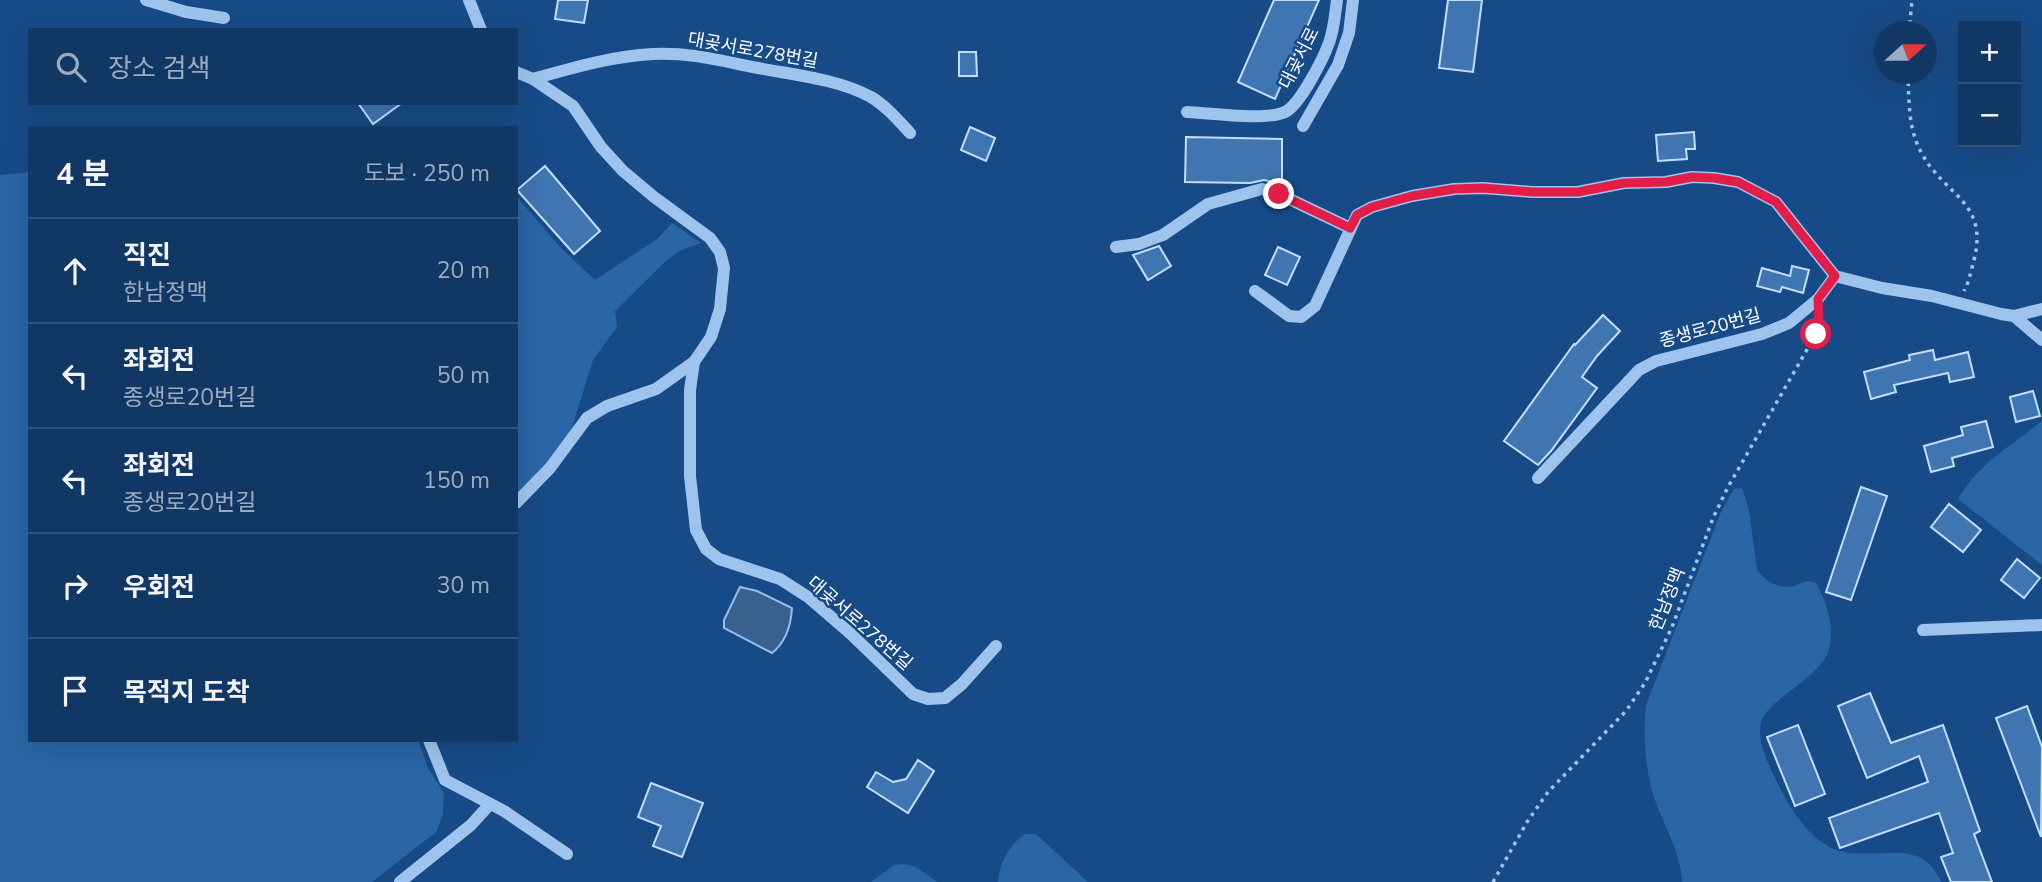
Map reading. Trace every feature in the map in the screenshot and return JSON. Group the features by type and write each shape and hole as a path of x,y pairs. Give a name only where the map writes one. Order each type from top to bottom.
{"lane":[{"path":"146,0 186,12 224,18"},
{"path":"469,0 480,28"},
{"name":"대곶서로","path":"1187,112 1268,116 1287,112 1300,97 1329,44 1335,24 1337,0"},
{"path":"1303,126 1338,65 1349,33 1353,0"},
{"name":"대곶서로278번길","path":"533,79 591,63 650,54 684,54 822,80 848,88 872,98 893,114 910,133"},
{"name":"대곶서로278번길","path":"518,73 533,79 573,106 601,147 623,171 704,233 720,252 724,268 720,309 710,337 694,362 656,389 607,406 587,418 550,468 518,501"},
{"path":"1255,291 1289,316 1301,317 1315,306 1357,215 1372,207 1412,196 1454,189 1483,188 1578,192 1632,182 1714,178 1738,182 1776,202 1835,276 2014,316 2042,340"},
{"path":"1116,247 1139,244 1163,235 1208,204 1262,189 1279,194 1350,228"},
{"name":"종생로20번길","path":"1538,478 1639,370 1656,361 1762,334 1789,323 1818,299 1835,276"},
{"path":"2014,316 2042,309"},
{"name":"대곶서로278번길","path":"694,362 689,428 690,476 696,530 706,548 719,559 780,579 808,597 913,694 928,699 945,698 962,684 996,646"},
{"path":"1923,630 2042,625"},
{"path":"430,742 444,780 504,811 567,855"},
{"path":"400,882 471,824 490,804"}],"path":[{"path":"1910,21 1912,0"},
{"path":"1909,84 1913,134 1920,150 1935,173 1973,214 1978,226 1978,244 1966,288 1957,302"},
{"name":"한남정맥","path":"1493,882 1527,821 1548,792 1626,711 1645,682 1672,627 1713,518 1728,487 1816,334 1819,324 1818,299"}],"shaded area":[{"path":"28,172 28,742 419,742 428,768 444,793 443,815 436,832 372,882 0,882 0,175"},
{"path":"518,198 561,248 595,280 656,240 672,223 701,243 679,251 666,261 615,311 617,327 593,360 569,437 518,504"},
{"path":"2042,421 2042,565 1958,499 1986,465"},
{"path":"1742,488 1749,510 1757,570 1769,582 1780,586 1790,587 1808,581 1816,583 1827,608 1831,628 1830,646 1824,660 1812,674 1772,706 1761,723 1763,748 1779,786 1798,818 1823,843 1838,850 1855,853 1904,853 1919,857 1931,866 1941,882 1682,882 1678,858 1649,777 1645,736 1646,705 1721,512 1734,489"},
{"path":"740,587 757,591 792,608 787,633 772,653 724,628 724,620"},
{"path":"1025,834 1036,834 1088,882 998,882 1006,855"},
{"path":"907,864 918,868 937,882 871,882 894,865"}],"building":[{"path":"558,0 588,0 584,23 555,19"},
{"path":"1274,0 1319,0 1275,99 1238,82"},
{"path":"1448,0 1482,0 1473,72 1439,68"},
{"path":"959,52 976,52 977,76 959,76"},
{"path":"359,105 399,105 373,124"},
{"path":"970,127 995,138 986,161 961,150"},
{"path":"1694,132 1695,149 1686,149 1687,159 1658,161 1656,135"},
{"path":"1186,137 1282,139 1282,184 1264,180 1250,183 1185,182"},
{"path":"545,166 600,231 574,254 518,189"},
{"path":"1159,246 1171,266 1148,280 1133,255"},
{"path":"1278,247 1300,257 1287,285 1265,275"},
{"path":"1792,266 1809,270 1803,293 1782,287 1780,292 1757,286 1762,268 1790,276"},
{"path":"1603,315 1620,331 1582,377 1597,388 1538,465 1504,441 1574,344"},
{"path":"1933,350 1935,360 1968,352 1974,377 1950,382 1948,373 1894,385 1896,392 1871,399 1864,372 1910,360 1909,355"},
{"path":"2033,391 2040,416 2016,422 2010,397"},
{"path":"1986,421 1993,447 1952,458 1954,466 1931,472 1924,446 1963,435 1961,427"},
{"path":"1861,487 1887,496 1851,600 1826,592"},
{"path":"1949,504 1981,530 1963,552 1931,527"},
{"path":"2017,559 2040,578 2024,598 2001,580"},
{"path":"1870,693 1891,743 1943,725 1980,831 1974,834 1992,882 1951,882 1941,857 1953,853 1939,813 1840,848 1829,818 1928,782 1919,756 1867,778 1838,706"},
{"path":"2027,706 2042,747 2041,837 1996,718"},
{"path":"1798,725 1825,794 1795,806 1767,737"},
{"path":"918,760 934,771 908,813 867,787 876,772 893,782 906,779"},
{"path":"651,783 703,803 682,857 653,846 661,826 638,817"}],"route":[{"path":"1279,194 1350,228 1357,215 1372,207 1412,196 1454,189 1578,192 1624,183 1666,182 1692,177 1738,182 1776,202 1835,276 1818,299 1820,312 1816,334"}]}
